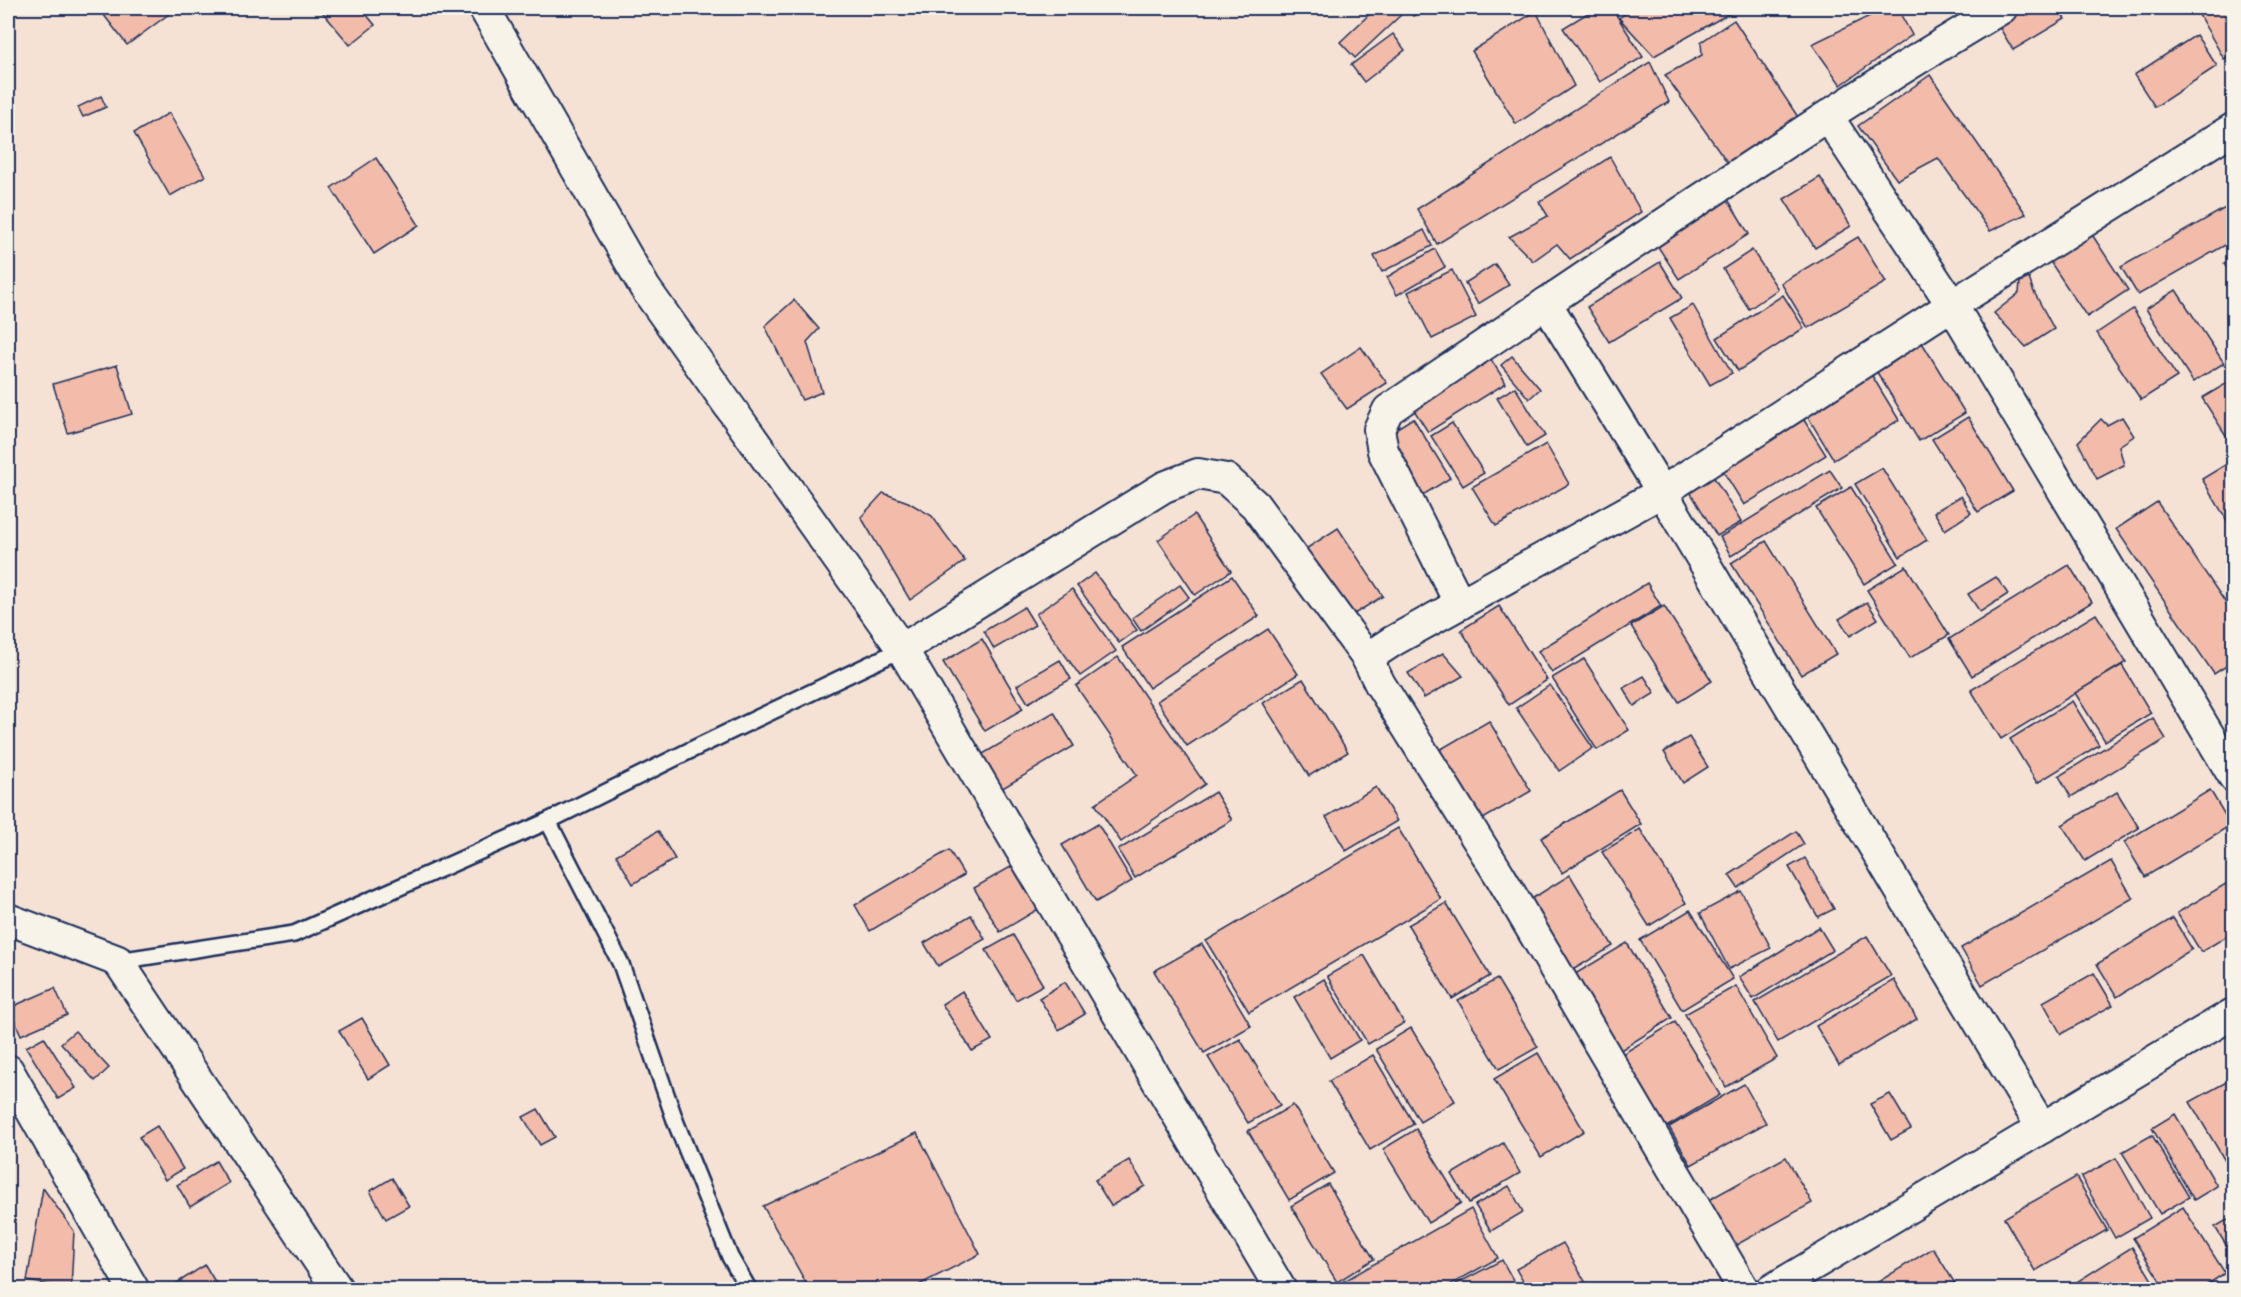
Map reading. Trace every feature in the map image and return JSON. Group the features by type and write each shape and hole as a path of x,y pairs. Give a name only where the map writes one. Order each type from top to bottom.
{"street":[{"path":"484,8 645,288 902,649 1281,1290"},
{"path":"1460,604 1383,451 1379,429 1388,410 1827,117 1932,49 2002,8"},
{"path":"1827,117 1952,305 2234,777"},
{"path":"1367,658 1393,641 1662,492 1952,305 2234,128"},
{"path":"1546,303 1662,492 2042,1128"},
{"path":"902,649 1164,487 1198,474 1226,479 1255,505 1367,658 1380,684 1499,874 1744,1290"},
{"path":"8,919 118,961 338,1290"},
{"path":"1771,1290 2234,1013"},
{"path":"8,1070 134,1290"}],"lane":[{"path":"118,961 294,934 548,821 902,649"},
{"path":"548,821 621,964 676,1123 730,1257 749,1290"}],"building":[{"path":"104,8 177,8 127,45 100,10"},
{"path":"319,8 361,8 375,25 350,45"},
{"path":"1376,8 1397,8 1402,14 1355,58 1340,42"},
{"path":"1409,8 1430,8 1413,16"},
{"path":"1596,8 1612,8 1643,57 1600,82 1563,28"},
{"path":"1633,8 1737,9 1654,56 1619,18"},
{"path":"1886,8 1897,8 1912,35 1841,85 1812,44"},
{"path":"2026,8 2058,8 2065,19 2013,50 1998,25"},
{"path":"2195,8 2234,8 2234,54 2224,59"},
{"path":"1536,11 1574,86 1516,124 1472,51"},
{"path":"1734,20 1800,120 1728,163 1665,75 1702,55 1701,42"},
{"path":"1393,34 1405,50 1364,82 1351,65"},
{"path":"2196,35 2217,66 2155,107 2134,75"},
{"path":"1650,62 1669,102 1437,244 1417,209"},
{"path":"1930,75 2026,214 1990,231 1938,158 1897,180 1858,126"},
{"path":"101,96 106,107 83,117 78,107"},
{"path":"169,113 205,176 170,196 134,133"},
{"path":"1610,157 1641,212 1570,259 1557,244 1533,261 1509,237 1548,216 1539,202"},
{"path":"376,158 419,225 374,254 331,188"},
{"path":"1820,177 1851,226 1815,248 1784,199"},
{"path":"1724,193 1749,234 1679,279 1653,239"},
{"path":"2234,203 2234,240 2138,295 2121,267"},
{"path":"1424,230 1432,246 1382,272 1374,256"},
{"path":"2091,233 2128,290 2087,317 2049,260"},
{"path":"1858,237 1886,282 1808,328 1781,283"},
{"path":"1435,249 1445,267 1397,295 1387,277"},
{"path":"1752,250 1778,289 1749,309 1723,269"},
{"path":"2234,258 2234,278 2224,264"},
{"path":"1660,262 1682,298 1609,342 1587,307"},
{"path":"1495,264 1509,285 1478,304 1465,283"},
{"path":"1452,270 1476,317 1432,339 1408,292"},
{"path":"2029,278 2054,329 2026,347 1994,313 2019,293 2020,282"},
{"path":"2176,290 2224,363 2193,382 2146,309"},
{"path":"1783,295 1804,328 1738,371 1717,338"},
{"path":"794,300 819,329 807,342 822,392 802,400 765,326"},
{"path":"1693,305 1732,373 1710,385 1670,318"},
{"path":"2133,309 2177,377 2141,400 2097,333"},
{"path":"1921,341 1965,413 1919,441 1875,369"},
{"path":"1361,347 1387,383 1347,409 1321,374"},
{"path":"1485,350 1506,383 1428,432 1407,399"},
{"path":"1512,356 1540,389 1529,399 1501,365"},
{"path":"117,365 132,414 68,433 53,384"},
{"path":"1871,374 1899,420 1834,460 1806,414"},
{"path":"2234,379 2234,448 2202,398"},
{"path":"1515,387 1545,436 1527,447 1497,398"},
{"path":"1802,417 1826,455 1744,505 1720,466"},
{"path":"1968,417 2013,491 1978,512 1932,439"},
{"path":"2122,417 2134,436 2119,446 2124,465 2097,479 2078,442 2101,419 2107,425"},
{"path":"1413,418 1450,478 1423,495 1386,435"},
{"path":"1452,423 1484,473 1463,486 1431,436"},
{"path":"1546,444 1569,484 1496,526 1472,487"},
{"path":"2230,462 2234,468 2234,532 2202,479"},
{"path":"1882,468 1927,540 1900,557 1855,484"},
{"path":"1830,470 1842,488 1731,556 1720,537"},
{"path":"1710,471 1741,522 1717,536 1686,485"},
{"path":"1851,487 1898,563 1864,584 1816,508"},
{"path":"883,493 908,502 932,516 965,561 910,600 861,517"},
{"path":"1961,496 1971,513 1945,530 1934,512"},
{"path":"2157,502 2234,615 2234,661 2214,674 2116,529"},
{"path":"1194,515 1231,571 1195,595 1158,540"},
{"path":"1338,528 1383,596 1343,621 1298,554"},
{"path":"1766,541 1836,654 1801,675 1731,563"},
{"path":"2069,565 2092,602 1972,676 1949,639"},
{"path":"1906,566 1949,635 1910,658 1867,590"},
{"path":"1095,573 1137,630 1119,643 1077,586"},
{"path":"1232,576 1259,616 1149,688 1122,647"},
{"path":"1996,577 2008,594 1980,612 1968,594"},
{"path":"1647,583 1661,606 1552,673 1538,651"},
{"path":"1180,585 1189,597 1141,631 1132,618"},
{"path":"1072,589 1116,651 1080,676 1036,614"},
{"path":"1867,602 1878,619 1850,636 1839,619"},
{"path":"1499,606 1547,680 1509,705 1461,630"},
{"path":"1664,606 1712,681 1679,702 1631,626"},
{"path":"1024,607 1035,625 994,649 984,631"},
{"path":"2096,614 2126,662 2001,739 1971,690"},
{"path":"1268,629 1298,674 1187,746 1157,701"},
{"path":"982,639 1023,709 985,731 943,662"},
{"path":"1443,653 1463,676 1424,698 1408,673"},
{"path":"1118,657 1205,784 1121,842 1095,804 1137,775 1076,686"},
{"path":"1584,659 1629,730 1597,750 1552,678"},
{"path":"1060,660 1071,679 1028,703 1017,685"},
{"path":"2122,665 2151,713 2105,741 2075,693"},
{"path":"1644,676 1655,693 1634,706 1623,688"},
{"path":"1303,679 1348,752 1309,776 1263,703"},
{"path":"1550,685 1593,748 1559,771 1516,708"},
{"path":"2072,701 2099,745 2037,783 2010,739"},
{"path":"1054,712 1074,746 1001,789 981,755"},
{"path":"2153,718 2166,739 2071,797 2059,776"},
{"path":"1489,721 1531,791 1478,822 1436,752"},
{"path":"1689,737 1708,767 1683,783 1664,752"},
{"path":"1376,787 1397,821 1346,851 1326,817"},
{"path":"1620,790 1641,824 1562,873 1541,838"},
{"path":"2210,790 2231,825 2145,877 2124,842"},
{"path":"1215,792 1232,820 1135,878 1118,850"},
{"path":"2117,792 2139,828 2085,861 2062,825"},
{"path":"1098,824 1132,881 1096,902 1062,845"},
{"path":"1398,828 1441,899 1249,1012 1206,941"},
{"path":"1640,829 1686,903 1649,926 1602,852"},
{"path":"658,831 675,859 633,884 616,855"},
{"path":"1796,831 1804,844 1738,888 1729,875"},
{"path":"949,850 964,875 870,931 855,905"},
{"path":"1805,858 1834,909 1818,917 1789,867"},
{"path":"2111,861 2133,898 1982,985 1961,948"},
{"path":"1014,865 1040,908 1000,932 974,888"},
{"path":"1570,875 1613,946 1571,971 1528,901"},
{"path":"2234,879 2234,932 2201,952 2177,913"},
{"path":"1741,891 1771,948 1729,969 1700,913"},
{"path":"1446,903 1490,976 1452,999 1408,925"},
{"path":"1690,910 1733,979 1682,1010 1640,940"},
{"path":"971,915 985,939 938,966 924,943"},
{"path":"2173,918 2192,949 2117,997 2097,964"},
{"path":"1819,927 1833,950 1753,999 1739,977"},
{"path":"1013,935 1043,985 1016,1000 986,950"},
{"path":"1867,936 1891,976 1778,1042 1755,1002"},
{"path":"1627,943 1672,1018 1616,1053 1570,977"},
{"path":"1202,944 1251,1026 1204,1053 1154,971"},
{"path":"1364,955 1404,1023 1368,1044 1327,976"},
{"path":"2094,973 2113,1005 2061,1034 2043,1002"},
{"path":"1324,979 1360,1040 1330,1058 1294,997"},
{"path":"1497,979 1538,1047 1499,1069 1458,1001"},
{"path":"1894,980 1917,1019 1839,1065 1816,1026"},
{"path":"1065,982 1085,1014 1059,1030 1039,998"},
{"path":"1736,986 1777,1058 1726,1087 1685,1014"},
{"path":"55,988 67,1015 21,1035 9,1008"},
{"path":"962,991 992,1040 972,1051 942,1004"},
{"path":"362,1018 390,1065 368,1079 339,1031"},
{"path":"1675,1022 1720,1095 1665,1128 1619,1056"},
{"path":"1411,1028 1455,1101 1420,1122 1376,1049"},
{"path":"75,1031 109,1068 95,1081 61,1043"},
{"path":"44,1037 76,1088 58,1099 26,1047"},
{"path":"1240,1039 1280,1105 1248,1123 1208,1057"},
{"path":"1538,1053 1584,1131 1541,1157 1494,1079"},
{"path":"1373,1055 1414,1124 1370,1150 1329,1081"},
{"path":"2232,1079 2234,1081 2234,1176 2190,1102"},
{"path":"1744,1084 1766,1123 1691,1165 1669,1127"},
{"path":"1890,1094 1911,1129 1891,1140 1870,1104"},
{"path":"1293,1105 1334,1173 1289,1200 1248,1131"},
{"path":"538,1109 555,1137 540,1145 523,1117"},
{"path":"2175,1114 2217,1186 2194,1200 2152,1128"},
{"path":"157,1126 183,1169 165,1180 139,1137"},
{"path":"1416,1129 1461,1203 1428,1223 1383,1149"},
{"path":"917,1133 980,1254 909,1290 810,1290 763,1206"},
{"path":"2152,1135 2189,1197 2160,1214 2122,1152"},
{"path":"1503,1143 1520,1173 1469,1203 1452,1174"},
{"path":"1786,1157 1812,1203 1729,1249 1703,1203"},
{"path":"2116,1158 2150,1218 2115,1238 2081,1177"},
{"path":"1129,1160 1145,1186 1111,1206 1095,1180"},
{"path":"216,1161 229,1183 190,1207 177,1185"},
{"path":"2076,1177 2107,1230 2035,1271 2004,1218"},
{"path":"392,1178 409,1206 386,1219 370,1191"},
{"path":"1328,1184 1374,1259 1337,1282 1291,1206"},
{"path":"1509,1186 1523,1212 1491,1231 1475,1205"},
{"path":"43,1188 74,1231 71,1289 27,1281"},
{"path":"2183,1207 2225,1273 2199,1290 2166,1290 2133,1238"},
{"path":"1471,1209 1498,1258 1441,1290 1339,1290 1337,1285"},
{"path":"2234,1216 2234,1258 2215,1227"},
{"path":"1563,1243 1590,1290 1528,1290 1516,1269"},
{"path":"2132,1247 2158,1290 2064,1290"},
{"path":"1933,1248 1959,1290 1865,1290"},
{"path":"1502,1260 1514,1282 1499,1290 1459,1290 1456,1284"},
{"path":"205,1265 220,1290 170,1290 169,1288"},
{"path":"2234,1279 2234,1290 2217,1290"}]}
